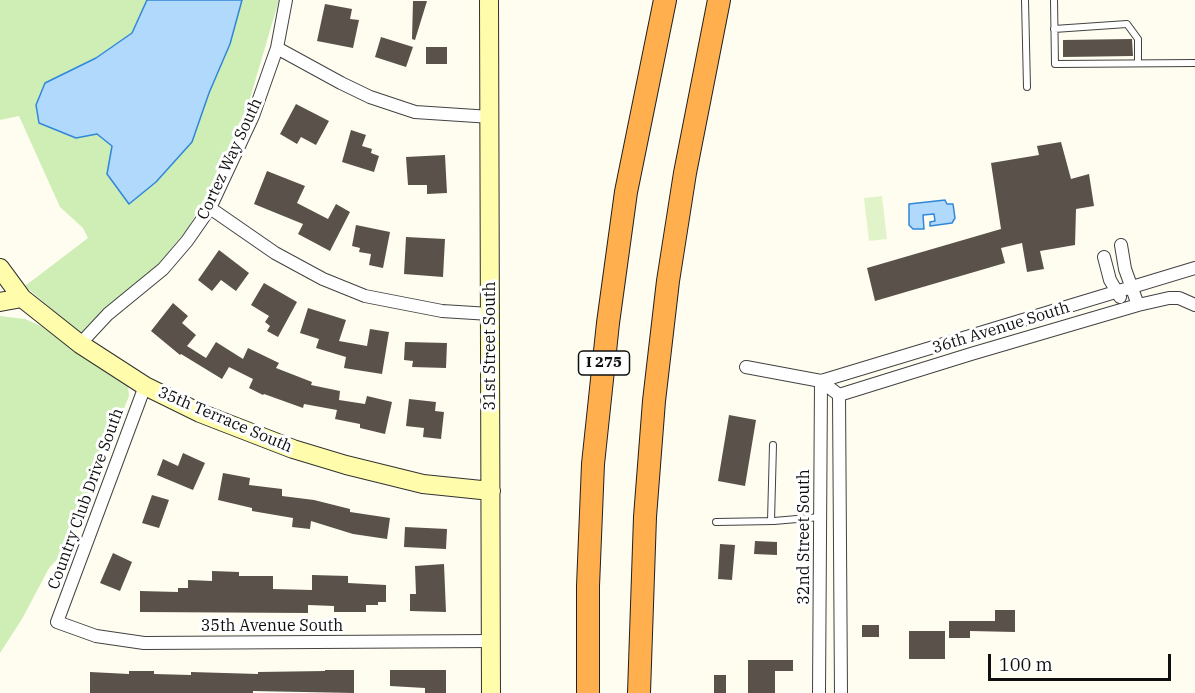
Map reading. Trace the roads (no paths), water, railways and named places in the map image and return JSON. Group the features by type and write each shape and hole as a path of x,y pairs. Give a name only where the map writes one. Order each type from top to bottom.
{"highway":[{"name":"I 275","path":"588,693 588,586 592,464 626,192 664,0"},
{"path":"639,693 645,517 668,281 719,0"}],"street":[{"name":"Cortez Way South","path":"80,344 108,314 163,269 187,241 210,208 253,116 277,48 286,0"},
{"name":"31st Street South","path":"489,0 491,693"},
{"path":"277,48 360,93 415,112 491,117"},
{"path":"210,208 275,253 323,279 366,296 442,311 490,314"},
{"path":"1121,246 1125,269 1138,305"},
{"path":"1104,257 1110,280 1125,309"},
{"name":"35th Terrace South","path":"0,268 22,298 80,344 145,386 220,422 346,465 423,484 490,491"},
{"name":"36th Avenue South","path":"821,381 1195,268"},
{"path":"0,302 22,298"},
{"name":"36th Avenue South","path":"746,367 821,381 839,395 1138,305 1179,298 1195,305"},
{"name":"32nd Street South","path":"819,693 821,381"},
{"name":"Country Club Drive South","path":"57,622 145,386"},
{"path":"839,395 841,693"},
{"name":"35th Avenue South","path":"57,622 96,636 144,643 490,641"}],"lane":[{"path":"1025,0 1027,87"},
{"path":"1054,0 1055,64 1195,63"},
{"path":"1054,30 1127,24 1138,39 1138,63"},
{"path":"963,337 971,354"},
{"path":"771,521 773,445"},
{"path":"716,522 820,517"}],"water":[{"path":"147,0 242,0 230,44 209,93 192,142 156,182 129,204 107,174 112,146 97,134 76,138 39,123 36,105 45,83 96,58 132,33"},
{"path":"945,200 947,204 953,204 955,218 952,223 930,226 930,222 935,221 934,214 923,215 924,229 913,229 909,225 909,204"}]}
